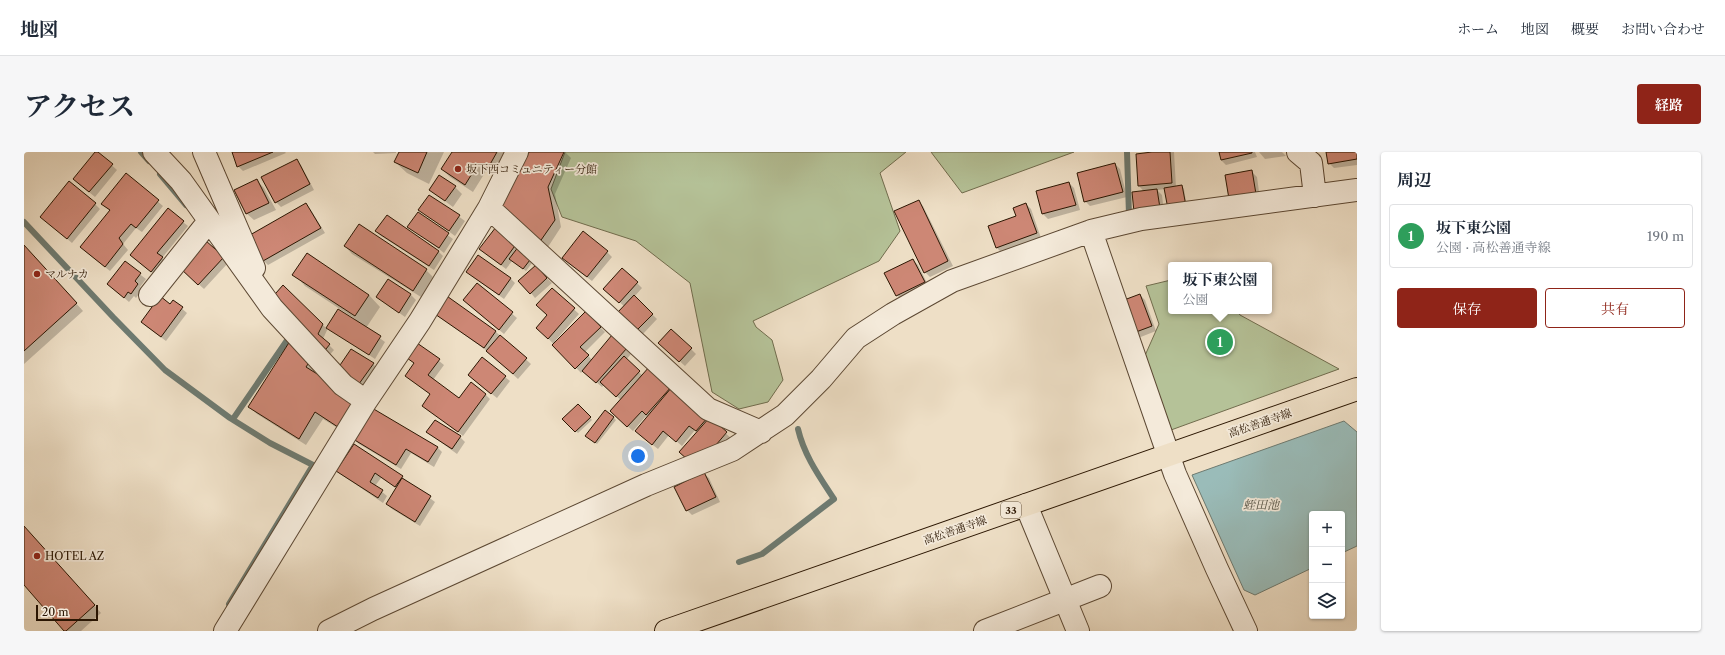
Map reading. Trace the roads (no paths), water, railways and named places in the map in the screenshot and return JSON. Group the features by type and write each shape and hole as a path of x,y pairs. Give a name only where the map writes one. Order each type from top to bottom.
{"main road":[{"name":"高松善通寺線","path":"670,630 1357,389"}],"street":[{"path":"154,152 181,181 206,226 272,308 343,385 366,401"},
{"path":"204,152 272,308"},
{"path":"225,631 366,401 420,321 489,208 518,152"},
{"path":"1298,152 1311,163 1315,196"},
{"path":"329,631 380,605 639,488 732,450 785,415 821,379 856,338 893,314 952,281 1091,231 1141,219 1357,190"},
{"path":"489,208 708,409 761,432"},
{"path":"150,295 206,226"},
{"path":"1091,231 1168,455 1216,569 1246,631"},
{"path":"1026,504 1078,631"},
{"path":"985,631 1100,586"}],"water":[{"name":"蛭田池","path":"1344,421 1357,432 1357,546 1345,552 1345,511 1309,511 1309,569 1255,595 1244,590 1192,475"}],"waterway":[{"path":"141,152 149,161"},
{"path":"1127,152 1129,215"},
{"path":"160,174 186,205"},
{"path":"24,222 165,370 230,418 270,443 313,465 229,604"},
{"path":"233,419 290,336 289,335"},
{"path":"739,562 762,554 834,499 808,457 798,429"}],"place":[{"name":"坂下西コミュニティー分館","path":"458,169"},
{"name":"マルナカ","path":"37,274"},
{"name":"坂下東公園","path":"1220,342"},
{"name":"HOTEL AZ","path":"37,556"}]}
